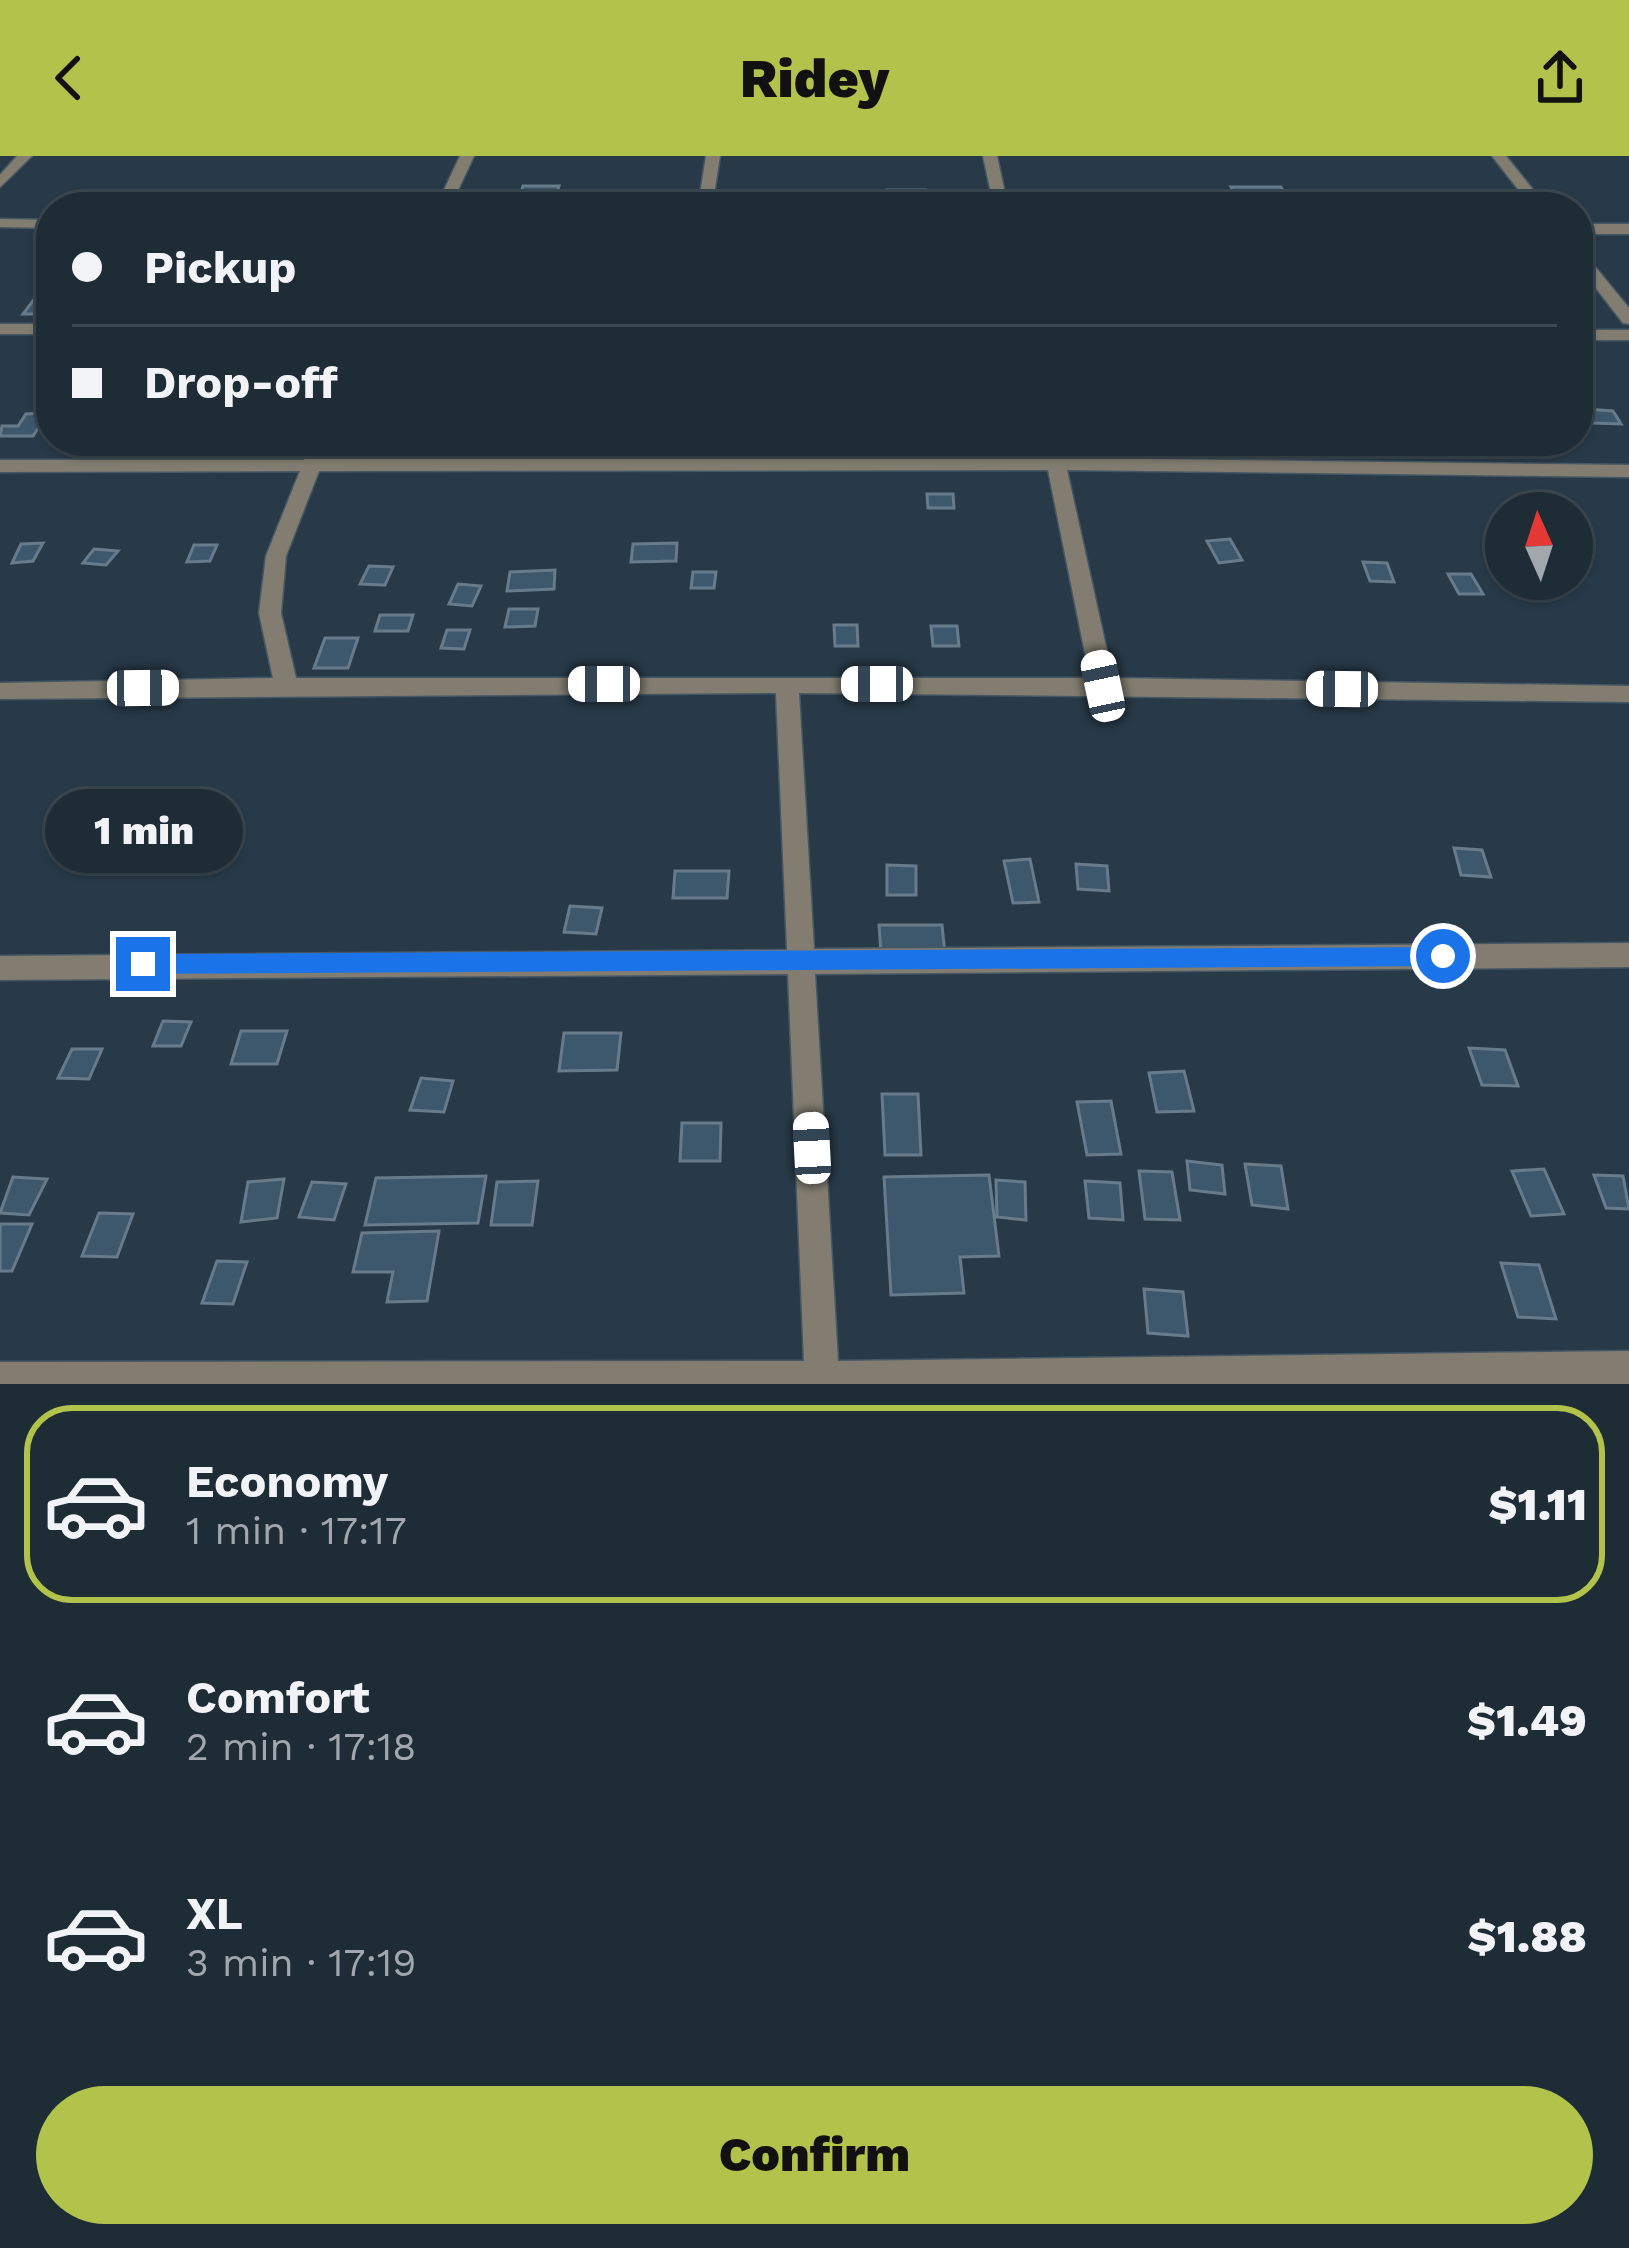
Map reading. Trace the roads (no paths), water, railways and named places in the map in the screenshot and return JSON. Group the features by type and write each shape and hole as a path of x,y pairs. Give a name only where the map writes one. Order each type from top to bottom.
{"street":[{"path":"0,183 25,156"},
{"path":"450,192 467,156"},
{"path":"707,192 713,156"},
{"path":"990,156 998,192"},
{"path":"1499,156 1528,192"},
{"path":"0,223 36,224"},
{"path":"1593,229 1629,229"},
{"path":"1593,274 1629,319"},
{"path":"0,329 36,329"},
{"path":"1593,335 1629,335"},
{"path":"286,684 270,614 276,556 315,456"},
{"path":"1054,456 1103,686"},
{"path":"0,466 1055,464 1629,472"},
{"path":"0,692 286,684 787,684 1629,694"},
{"path":"787,684 822,1381"},
{"path":"0,968 1629,955"},
{"path":"0,1379 822,1381 1629,1368"}]}
